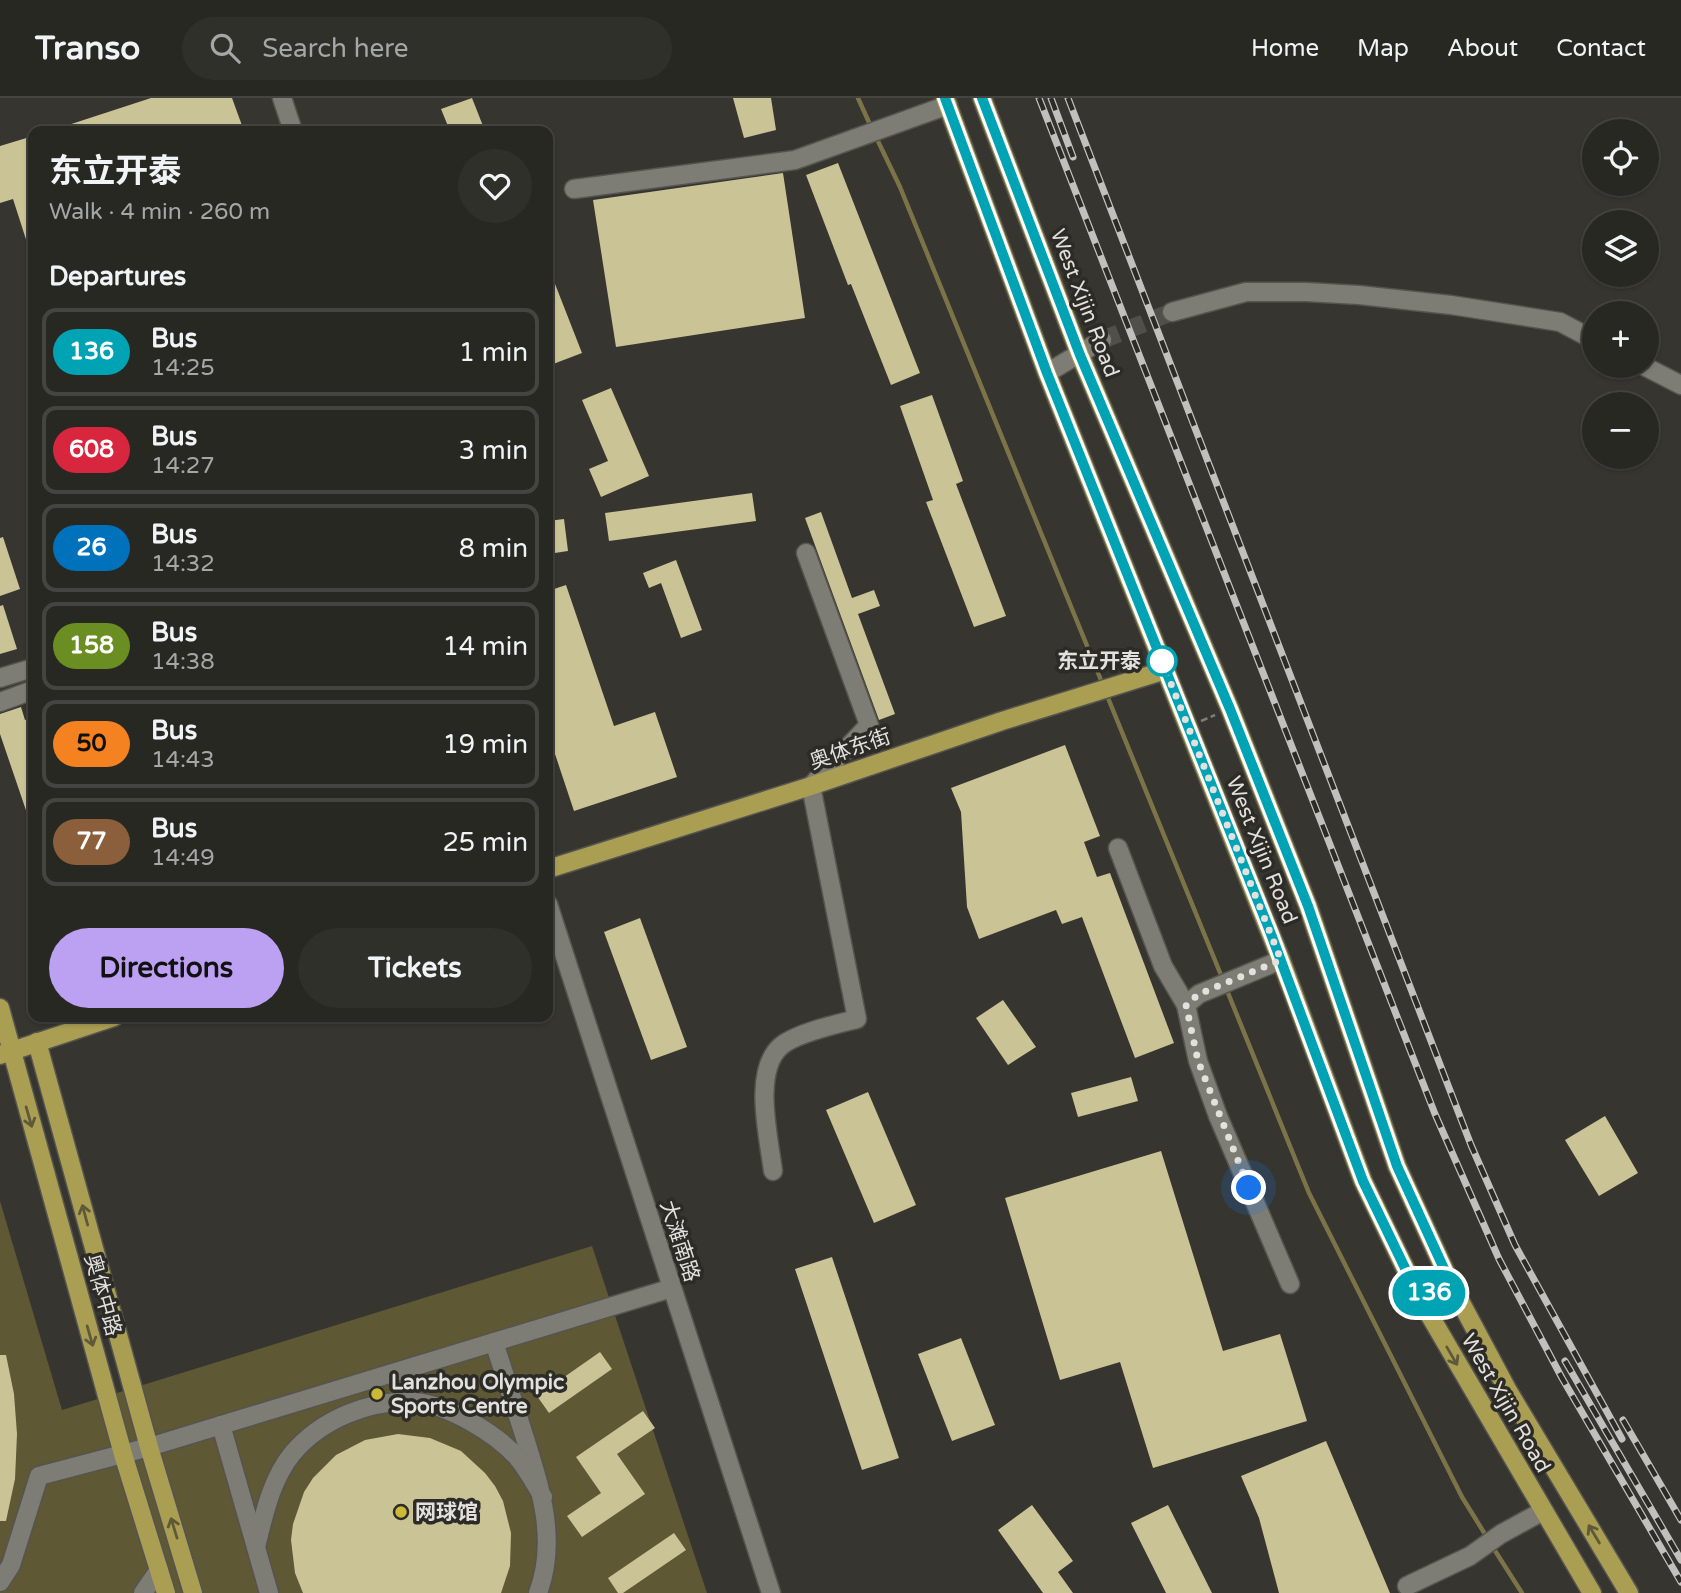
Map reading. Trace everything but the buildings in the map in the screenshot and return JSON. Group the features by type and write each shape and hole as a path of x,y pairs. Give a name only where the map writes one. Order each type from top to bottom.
{"main road":[{"name":"West Xijin Road","path":"982,98 1080,355 1230,709 1308,906 1397,1166 1451,1284 1507,1388 1629,1593"},
{"name":"West Xijin Road","path":"947,102 1047,373 1281,960 1363,1181 1419,1297 1592,1593"},
{"name":"奥体东街","path":"553,867 1166,670"},
{"name":"奥体中路","path":"0,1007 6,1053 166,1593"},
{"path":"6,1053 99,1022"},
{"name":"奥体中路","path":"37,1042 149,1447 193,1593"},
{"path":"1419,1297 1451,1284"}],"street":[{"path":"282,98 291,126"},
{"path":"574,189 795,160 947,102"},
{"path":"1172,312 1246,292 1319,292 1451,305 1560,322 1582,334"},
{"path":"1047,373 1102,340"},
{"path":"1659,374 1681,385"},
{"path":"773,1171 764,1097 767,1068 781,1046 812,1032 857,1019 811,786 869,725 806,553"},
{"path":"0,678 28,670"},
{"path":"0,702 28,692"},
{"path":"1118,848 1163,966 1186,1005 1198,1061 1218,1116 1290,1284"},
{"name":"大滩南路","path":"553,919 771,1593"},
{"path":"1186,1005 1199,994 1281,960"},
{"path":"0,1582 11,1565 39,1476 149,1447 672,1288"},
{"path":"494,1342 543,1497 548,1535 542,1583 538,1593"},
{"path":"364,1381 371,1405"},
{"path":"256,1547 269,1494 292,1454 339,1417 371,1405 417,1402 454,1413 486,1431 517,1457 543,1497"},
{"path":"221,1425 270,1593"},
{"path":"1407,1586 1470,1556 1543,1511"},
{"path":"143,1593 159,1570"}],"path":[{"path":"1188,726 1230,709"}],"shaded area":[{"name":"Lanzhou Olympic Sports Centre","path":"0,1201 62,1410 592,1246 707,1593 0,1593"}],"waterway":[{"path":"858,98 872,129"},
{"path":"876,137 900,187 1103,685"},
{"path":"1106,693 1223,980"},
{"path":"1226,988 1309,1193 1462,1497 1488,1539"},
{"path":"1492,1546 1522,1593"}],"tunnel":[{"path":"1102,340 1172,312"}],"railway":[{"path":"1039,98 1435,1114 1499,1259 1562,1378 1681,1582"},
{"path":"1051,98 1073,157"},
{"path":"1068,98 1471,1145 1515,1245 1622,1439"},
{"path":"1565,1361 1681,1560"},
{"path":"1623,1420 1681,1520"}],"bus line":[{"name":"136","path":"945,98 1047,373 1271,934 1363,1181 1419,1297 1451,1284 1397,1166 1308,906 1230,709 1080,355 982,98"}],"place":[{"name":"东立开泰","path":"1162,661"},
{"name":"Lanzhou Olympic Sports Centre","path":"377,1394"},
{"name":"网球馆","path":"401,1512"}],"route":[{"path":"1162,661 1281,960 1199,994 1186,1005 1198,1061 1249,1188"}]}
